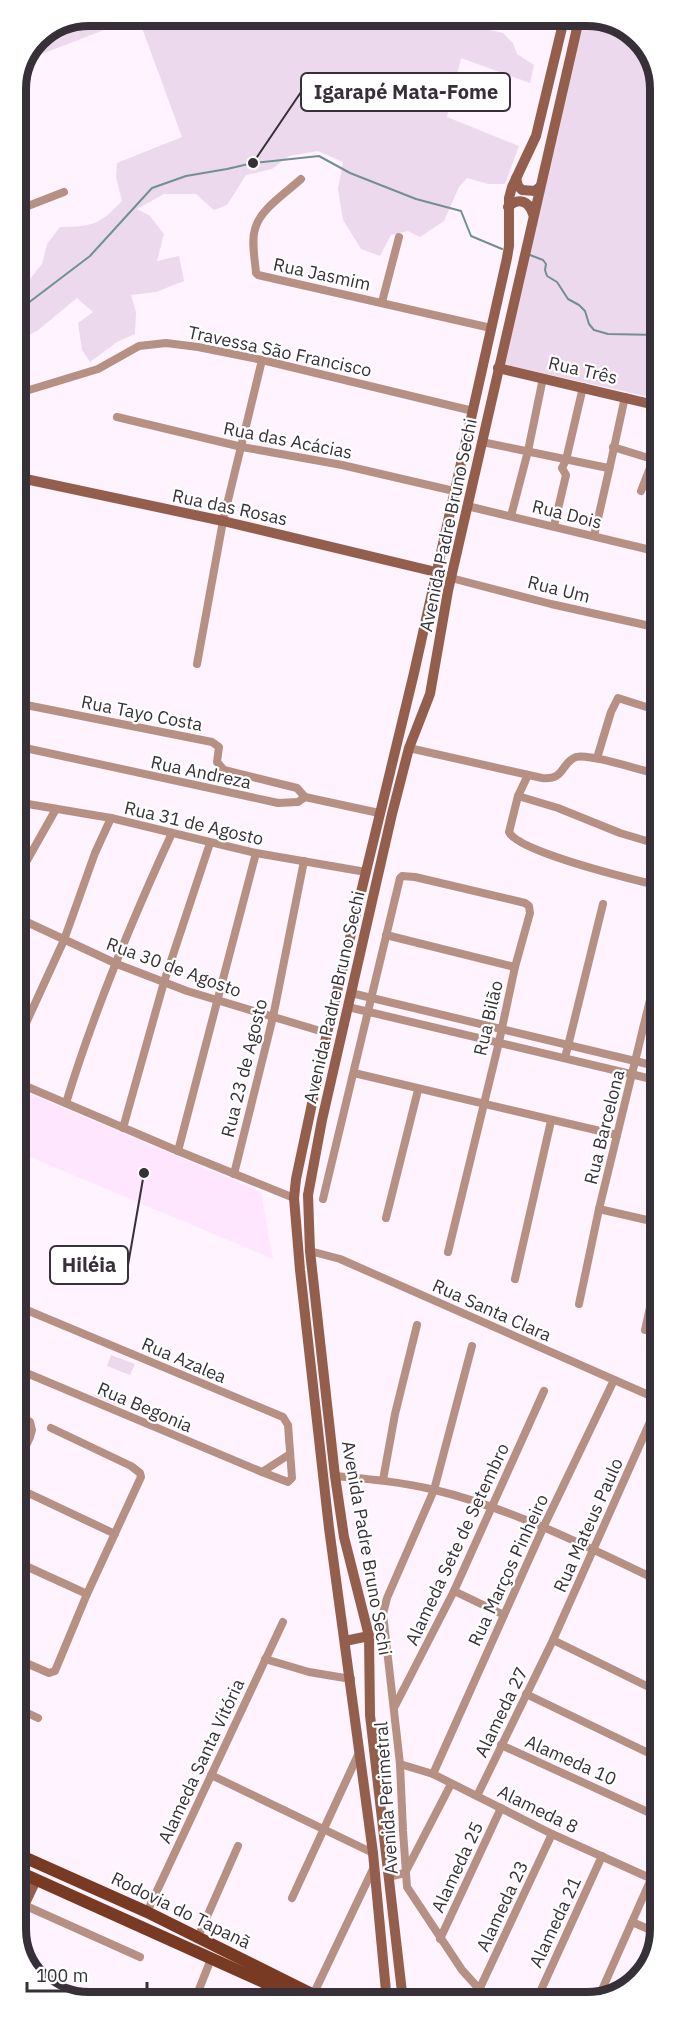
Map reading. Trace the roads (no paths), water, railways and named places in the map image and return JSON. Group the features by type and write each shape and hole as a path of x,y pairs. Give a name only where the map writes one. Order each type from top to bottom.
{"main road":[{"name":"Avenida Padre Bruno Sechi","path":"386,1992 373,1853 358,1755 351,1679 315,1406 294,1198 298,1167 327,1033 414,673 509,246 508,207 512,187 536,136 562,26"},
{"name":"Avenida Padre Bruno Sechi","path":"402,1992 370,1714 369,1636 351,1567 335,1476 310,1251 308,1191 322,1120 409,748 427,702 432,682 451,578 577,26"},
{"path":"516,178 522,190 535,191 540,187"},
{"path":"508,207 515,202 525,201 530,205 533,214"},
{"name":"Rua Três","path":"498,368 650,404"},
{"name":"Rua das Rosas","path":"26,479 113,500 223,521 436,572"},
{"path":"414,673 415,678 421,683 432,682"},
{"path":"408,694 417,692 422,694 427,702"},
{"path":"345,1641 369,1636"},
{"name":"Rodovia do Tapanã","path":"26,1858 168,1922 296,1992"},
{"name":"Rodovia do Tapanã","path":"26,1875 211,1959 291,1992"},
{"path":"26,1901 36,1880"},
{"path":"104,1910 138,1917 163,1929 168,1922"}],"street":[{"name":"Rua Jasmim","path":"301,179 265,211 256,226 254,237 256,273 264,278 382,302 491,328"},
{"path":"26,207 64,192"},
{"path":"382,302 399,237"},
{"name":"Travessa São Francisco","path":"26,391 98,369 139,346 166,343 262,360 472,411"},
{"path":"197,664 223,521 262,360"},
{"path":"511,516 528,451 543,378"},
{"path":"554,526 566,475 562,468 566,460 583,387"},
{"path":"594,536 625,397"},
{"name":"Rua das Acácias","path":"117,417 242,447 342,465 454,491"},
{"path":"482,442 606,468 610,466"},
{"path":"613,447 650,458"},
{"path":"641,491 650,465"},
{"name":"Rua Dois","path":"467,506 650,550"},
{"name":"Rua Um","path":"451,578 551,604 650,626"},
{"path":"597,758 611,712 618,698 650,708"},
{"name":"Rua Tayo Costa","path":"26,705 212,742 219,747 217,762 224,770 297,788 305,797"},
{"name":"Rua Andreza","path":"26,748 278,803 298,802 305,797 379,813"},
{"path":"409,748 552,779 576,758 597,758 650,772"},
{"path":"528,775 518,796 509,832 511,836 576,863 650,883"},
{"path":"518,796 558,808 620,833 650,842"},
{"name":"Rua 31 de Agosto","path":"26,804 111,818 256,854 366,872"},
{"path":"26,862 56,809"},
{"path":"26,1023 63,940 95,853 111,818"},
{"path":"66,1103 85,1044 148,884 172,833"},
{"path":"123,1128 164,982 210,843"},
{"path":"178,1151 256,854"},
{"name":"Rua 23 de Agosto","path":"234,1174 273,1017 304,861"},
{"name":"Rua Bilão","path":"386,935 398,882 402,876 415,877 525,903 529,906 530,913 515,967 448,1252"},
{"path":"565,1058 603,904"},
{"name":"Rua 30 de Agosto","path":"26,922 117,964 164,982 218,1001 327,1033"},
{"path":"323,1199 386,935 515,967"},
{"path":"351,993 650,1064"},
{"name":"Rua Barcelona","path":"579,1304 599,1209 650,1002"},
{"path":"348,1007 650,1078"},
{"path":"354,1073 418,1090 617,1135"},
{"path":"26,1086 294,1198"},
{"path":"386,1218 418,1090"},
{"path":"515,1280 550,1121"},
{"path":"599,1209 650,1220"},
{"name":"Rua Santa Clara","path":"310,1251 340,1259 650,1396"},
{"path":"645,1330 650,1307"},
{"name":"Rua Azalea","path":"26,1310 283,1417 288,1425 292,1478"},
{"path":"383,1480 395,1414 417,1325"},
{"name":"Avenida Perimetral","path":"472,1346 434,1490 383,1609 400,1764 407,1887 440,1939 478,1990"},
{"name":"Rua Begonia","path":"26,1373 262,1473 284,1481 290,1481 292,1478"},
{"name":"Rua Marços Pinheiro","path":"433,1774 543,1528 614,1380"},
{"name":"Alameda Sete de Setembro","path":"394,1707 454,1591 544,1391"},
{"path":"26,1420 30,1422 32,1430 26,1444"},
{"name":"Rua Mateus Paulo","path":"553,1640 650,1422"},
{"path":"26,1662 53,1673 138,1485 140,1473 131,1466 51,1428"},
{"path":"262,1473 290,1454"},
{"path":"335,1476 383,1480 434,1490 491,1508 543,1528 650,1576"},
{"path":"26,1492 115,1534"},
{"path":"26,1566 87,1594"},
{"path":"454,1591 504,1615"},
{"name":"Alameda Santa Vitória","path":"147,1912 282,1622"},
{"path":"553,1640 650,1687"},
{"name":"Alameda 27","path":"477,1797 553,1640"},
{"path":"265,1659 309,1672 351,1679"},
{"path":"526,1694 650,1754"},
{"path":"26,1712 38,1718"},
{"name":"Alameda 10","path":"501,1745 650,1813"},
{"path":"292,1898 358,1755"},
{"name":"Alameda 8","path":"400,1764 433,1774 552,1834 650,1879"},
{"path":"211,1774 373,1853"},
{"path":"388,1877 405,1873 451,1784"},
{"name":"Alameda 25","path":"440,1939 501,1808"},
{"name":"Alameda 23","path":"478,1990 552,1834"},
{"path":"198,1937 238,1846"},
{"name":"Alameda 21","path":"540,1992 602,1856"},
{"path":"312,1992 374,1867"},
{"path":"602,1991 650,1881"},
{"path":"26,1906 140,1957"},
{"path":"632,1922 650,1930"},
{"path":"198,1992 211,1959"}],"waterway":[{"path":"26,305 90,256 152,188 186,176 253,163 319,156 350,173 416,199 461,211 471,236 502,249"},
{"path":"530,255 543,260 546,264 547,276 557,282 568,299 585,311 589,324 594,330 608,334 650,335"}],"place":[{"name":"Igarapé Mata-Fome","path":"253,163"},
{"name":"Hiléia","path":"144,1173"}]}
